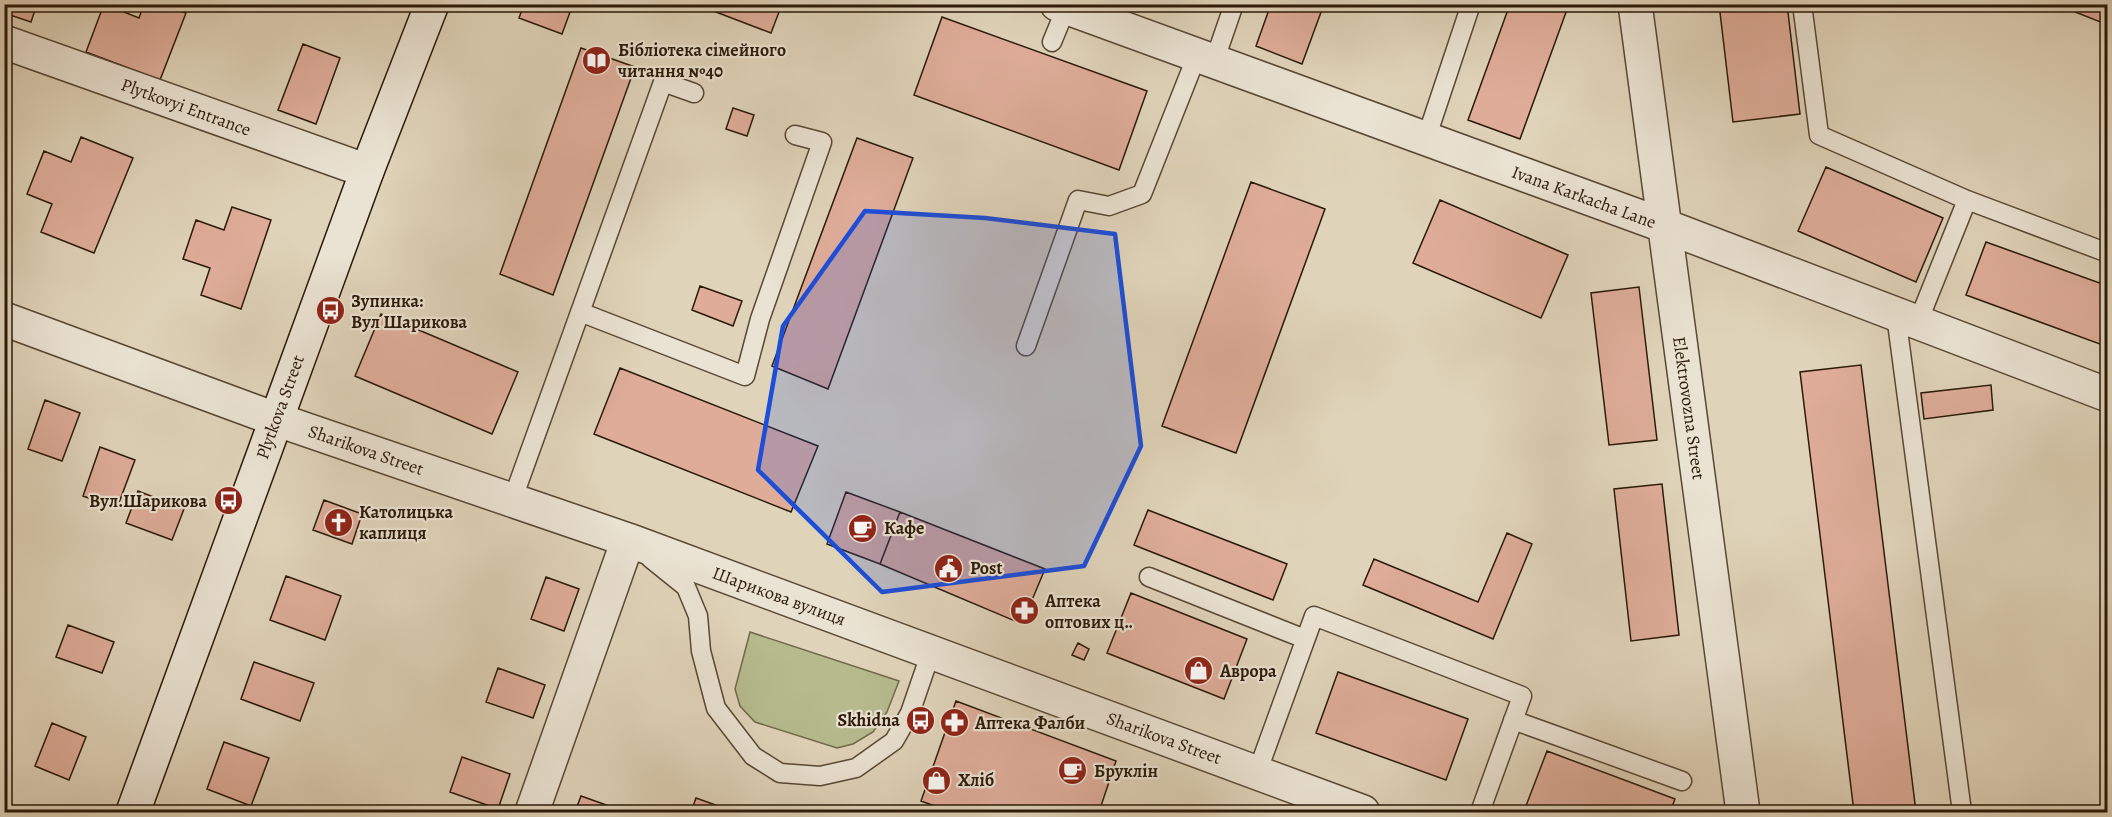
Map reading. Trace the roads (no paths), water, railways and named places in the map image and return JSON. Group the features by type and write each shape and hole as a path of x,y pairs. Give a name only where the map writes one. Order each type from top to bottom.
{"street":[{"name":"Plytkova Street","path":"133,813 275,419 432,4"},
{"name":"Elektrovozna Street","path":"1635,4 1743,813"},
{"name":"Ivana Karkacha Lane","path":"1062,6 1665,226 2108,395"},
{"name":"Plytkovyi Entrance","path":"4,42 367,171"},
{"name":"Sharikova Street","path":"4,319 275,419 628,540"},
{"name":"Шарикова вулиця","path":"628,540 931,652"},
{"path":"532,813 628,540"},
{"name":"Sharikova Street","path":"931,652 1363,813"}],"lane":[{"path":"1026,346 1078,200 1109,206 1142,194 1205,59 1234,4"},
{"path":"1426,139 1471,4"},
{"path":"1802,4 1820,135 1967,200 2108,253"},
{"path":"1052,42 1062,6"},
{"path":"513,501 663,82 694,93"},
{"path":"580,312 745,376 760,319 822,142 795,135"},
{"path":"1962,813 1906,318 1967,200"},
{"path":"628,540 686,586 698,616 701,651 716,708 753,756 780,773 819,776 856,768 894,741 910,713 931,652"},
{"path":"1149,576 1305,639"},
{"path":"1257,773 1314,616 1522,696 1480,813"},
{"path":"1513,720 1682,781"}],"place":[{"name":"Бібліотека сімейного читання №40","path":"597,60"},
{"name":"Зупинка: Вул Шарикова","path":"330,311"},
{"name":"Вул.Шарикова","path":"228,501"},
{"name":"Католицька каплиця","path":"338,522"},
{"name":"Кафе","path":"863,528"},
{"name":"Post","path":"949,568"},
{"name":"Аптека оптових ц‥","path":"1024,611"},
{"name":"Аврора","path":"1199,671"},
{"name":"Skhidna","path":"921,720"},
{"name":"Аптека Фалби","path":"954,723"},
{"name":"Бруклін","path":"1073,771"},
{"name":"Хліб","path":"937,780"}]}
